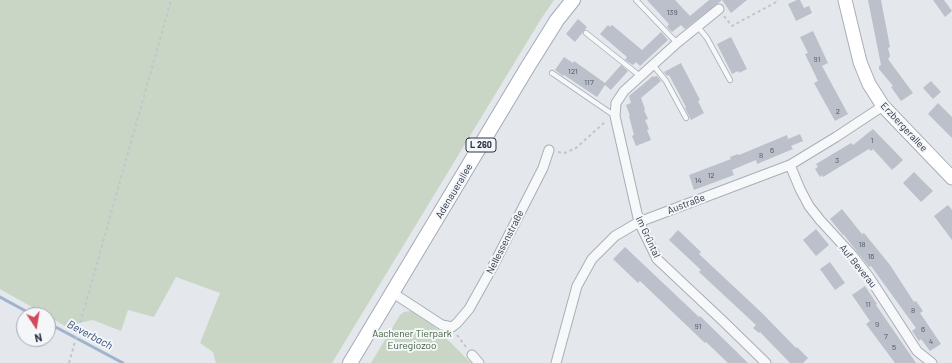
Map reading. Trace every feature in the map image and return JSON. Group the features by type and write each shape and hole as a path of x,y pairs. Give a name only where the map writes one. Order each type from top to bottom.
{"main road":[{"name":"Adenauerallee","path":"350,363 527,68 557,20 573,0"}],"street":[{"name":"Erzbergerallee","path":"845,0 860,62 869,84 883,106 952,178"},
{"name":"Im Grüntal","path":"719,9 677,43 624,91 618,98 614,116 639,222 657,259 766,363"},
{"name":"Austraße","path":"556,363 577,286 592,259 615,236 639,222 790,165 883,106"},
{"name":"Nellessenstraße","path":"452,327 457,324 469,309 493,266 543,168 549,150"},
{"name":"Auf Beverau","path":"790,165 800,189 816,216 853,256 869,277 917,351 932,363"},
{"path":"393,293 442,325 452,327"},
{"path":"472,355 479,363"}],"lane":[{"path":"636,0 677,43"},
{"path":"698,27 707,38 730,80"},
{"path":"586,33 640,76"},
{"path":"653,65 666,81 686,118"},
{"path":"552,73 614,116"}],"path":[{"path":"69,363 171,0"},
{"path":"719,9 732,26 778,0"},
{"path":"549,150 565,154 576,148 614,116"},
{"path":"452,327 472,355"}],"green space":[{"path":"0,0 554,0 332,363 216,363 213,352 200,343 220,293 176,277 154,317 128,310 121,331 93,320 65,326 56,321 56,307 32,307 0,289"},
{"name":"Aachener Tierpark Euregiozoo","path":"411,311 435,327 471,363 371,363 400,315 404,312"}],"building":[{"path":"647,0 675,0 690,16 709,0 722,0 685,29 681,25 672,32 667,27 669,24"},
{"path":"722,0 747,0 731,13"},
{"path":"800,0 804,8 809,6 812,13 796,21 788,4"},
{"path":"868,0 881,0 890,47 888,48 890,56 888,59 913,93 901,101 891,87 893,86 879,69 879,66 881,65"},
{"path":"933,0 944,0 952,11 945,17"},
{"path":"578,19 587,27 575,42 566,34"},
{"path":"608,25 610,27 612,25 642,50 661,32 668,40 640,66 636,62 633,65 625,60 627,57 600,34"},
{"path":"813,31 828,63 822,66 848,114 835,121 814,83 818,81 805,54 808,53 800,37"},
{"path":"731,37 747,69 739,73 738,71 732,74 717,44"},
{"path":"564,57 573,63 574,61 605,83 621,65 628,71 611,90 605,85 597,97 555,70"},
{"path":"681,63 700,100 698,101 704,113 691,120 685,108 686,107 669,75 667,76 664,72"},
{"path":"653,76 657,76 661,81 641,98 648,119 645,120 649,129 647,130 651,140 636,146 632,136 634,135 626,105 631,103 629,96"},
{"path":"931,81 941,92 933,99 923,88"},
{"path":"938,103 952,117 952,138 928,114"},
{"path":"873,129 903,160 892,170 873,149 871,151 869,149 823,177 822,175 820,177 815,169 818,167 816,164 851,143 853,145"},
{"path":"800,134 803,141 791,146 793,149 757,164 756,160 732,170 734,175 694,190 689,175 787,135 788,139"},
{"path":"914,172 933,191 921,202 903,183"},
{"path":"948,205 952,210 952,240 934,216"},
{"path":"842,209 890,265 914,302 916,301 923,311 920,313 941,344 930,351 921,339 919,341 912,331 916,328 871,266 869,267 830,219"},
{"path":"816,229 829,245 816,256 803,240"},
{"path":"678,230 701,252 699,254 808,358 803,363 790,363 760,332 759,333 753,328 756,325 699,272 701,270 669,240"},
{"path":"625,247 699,317 700,316 748,363 728,363 640,281 638,283 613,259"},
{"path":"830,262 845,283 835,290 820,269"},
{"path":"865,286 877,304 876,305 916,363 895,363 866,324 870,321 852,295"}],"waterway":[{"name":"Beverbach","path":"0,297 18,307"},
{"name":"Beverbach","path":"56,327 123,363"}]}
